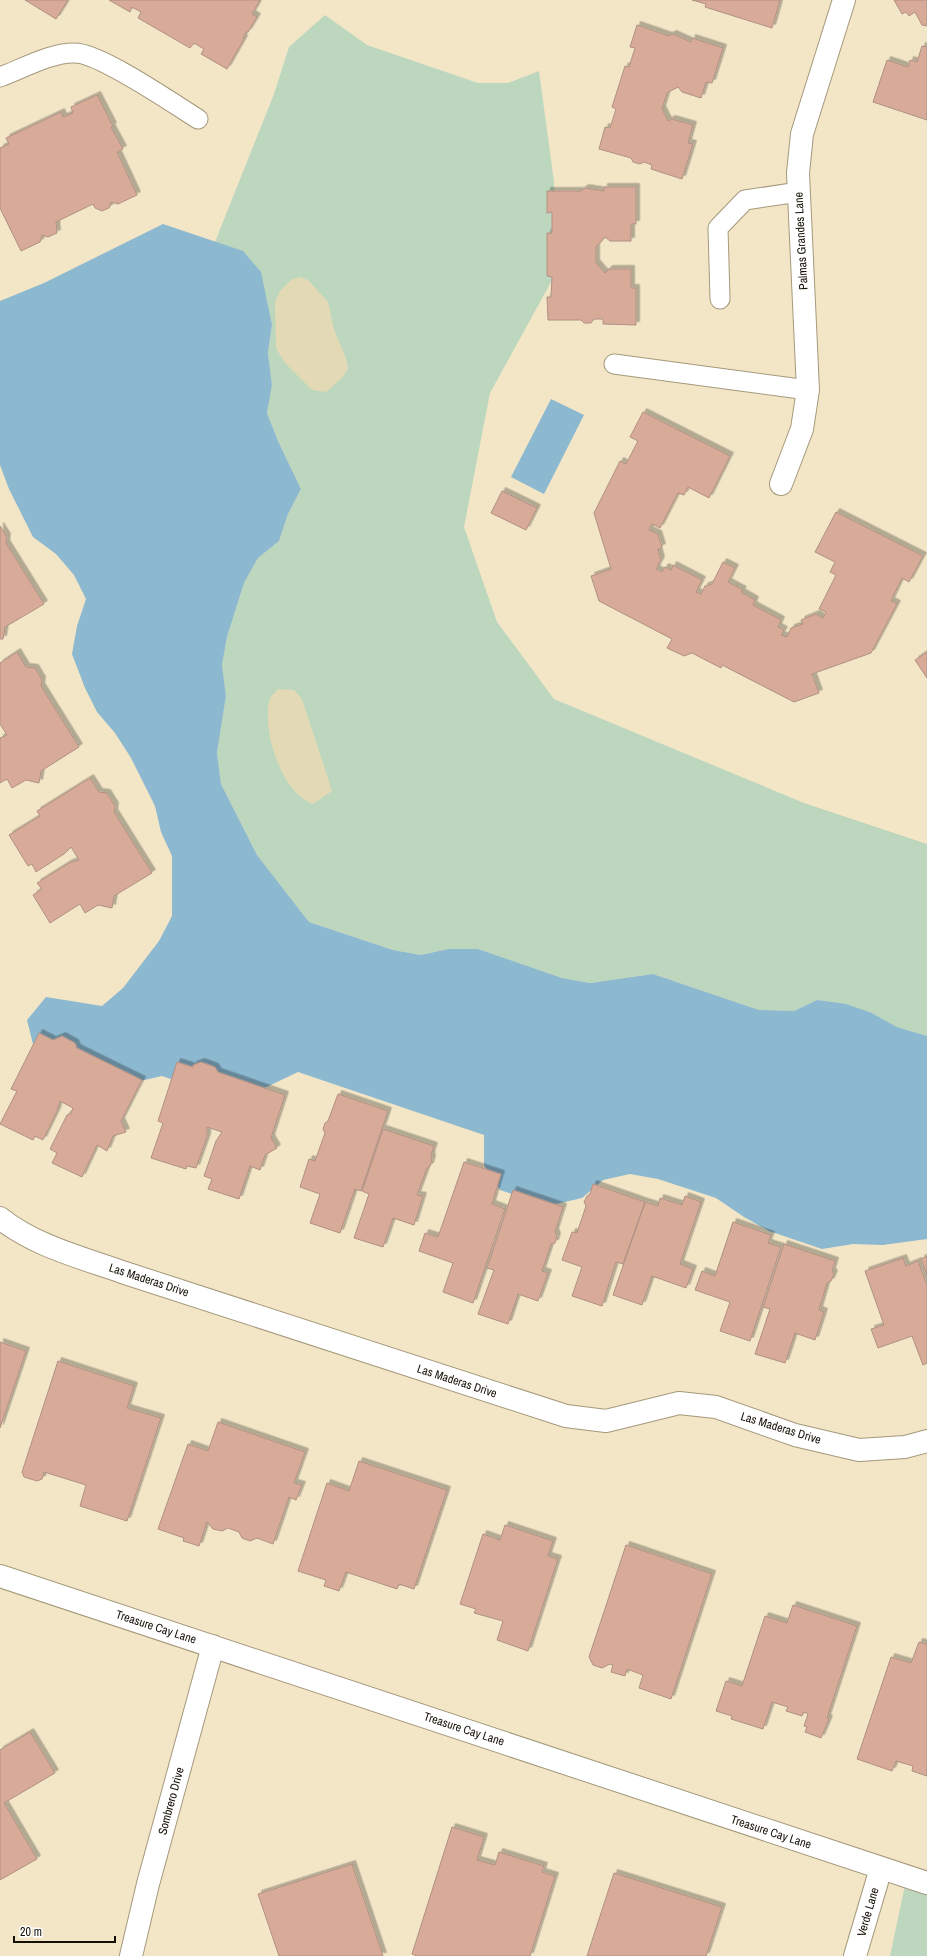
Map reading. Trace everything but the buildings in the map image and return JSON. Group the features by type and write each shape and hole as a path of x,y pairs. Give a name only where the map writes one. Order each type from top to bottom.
{"street":[{"name":"Palmas Grandes Lane","path":"781,484 802,428 808,390 798,173 802,134 844,0"},
{"name":"Las Maderas Drive","path":"0,1218 17,1231 52,1247 108,1267 566,1416 606,1422 679,1403 716,1406 796,1435 859,1450 905,1447 927,1441"},
{"name":"Treasure Cay Lane","path":"0,1576 927,1883"},
{"name":"Sombrero Drive","path":"131,1956 148,1884 213,1646"},
{"name":"Verde Lane","path":"855,1956 881,1868"}],"lane":[{"path":"0,77 58,55 76,53 96,58 198,119"},
{"path":"720,299 718,228 745,200 799,192"},
{"path":"614,364 808,390"}],"green space":[{"path":"325,15 367,45 478,83 508,83 539,71 554,182 556,273 490,393 464,527 497,622 554,699 804,803 927,844 927,1036 897,1027 872,1013 817,1000 794,1011 759,1010 653,974 590,983 562,978 478,949 448,949 421,955 393,950 309,922 257,855 221,784 217,753 226,696 222,665 227,637 244,583 258,558 279,541 288,514 301,489 278,441 267,413 272,385 268,353 272,325 215,242 274,94 289,47"},
{"path":"905,1885 927,1892 927,1956 890,1956"}],"sand":[{"path":"299,277 308,280 328,302 334,330 346,358 348,369 342,378 326,392 312,390 285,363 276,348 275,303 280,291 291,280"},
{"path":"278,689 294,690 302,699 332,791 313,804 302,797 283,775 272,745 268,715 269,702 271,696"}],"water":[{"path":"163,224 243,251 261,272 272,325 268,353 272,385 267,413 278,441 301,489 288,514 279,541 258,558 244,583 227,637 222,665 226,696 217,753 221,784 257,855 309,922 393,950 421,955 448,949 478,949 562,978 590,983 653,974 759,1010 794,1011 817,1000 846,1004 872,1013 897,1027 927,1036 927,1239 883,1245 853,1244 822,1249 769,1231 744,1217 716,1198 658,1179 630,1174 603,1180 582,1198 556,1204 527,1199 500,1190 484,1165 484,1135 298,1072 250,1095 194,1087 162,1076 136,1082 34,1048 27,1020 46,997 102,1006 123,988 159,941 172,916 172,856 161,832 155,806 131,758 115,733 97,712 85,688 72,654 77,626 86,599 74,575 56,554 33,537 9,489 0,465 0,301 44,283"},
{"path":"551,399 584,415 544,494 511,477"}]}
